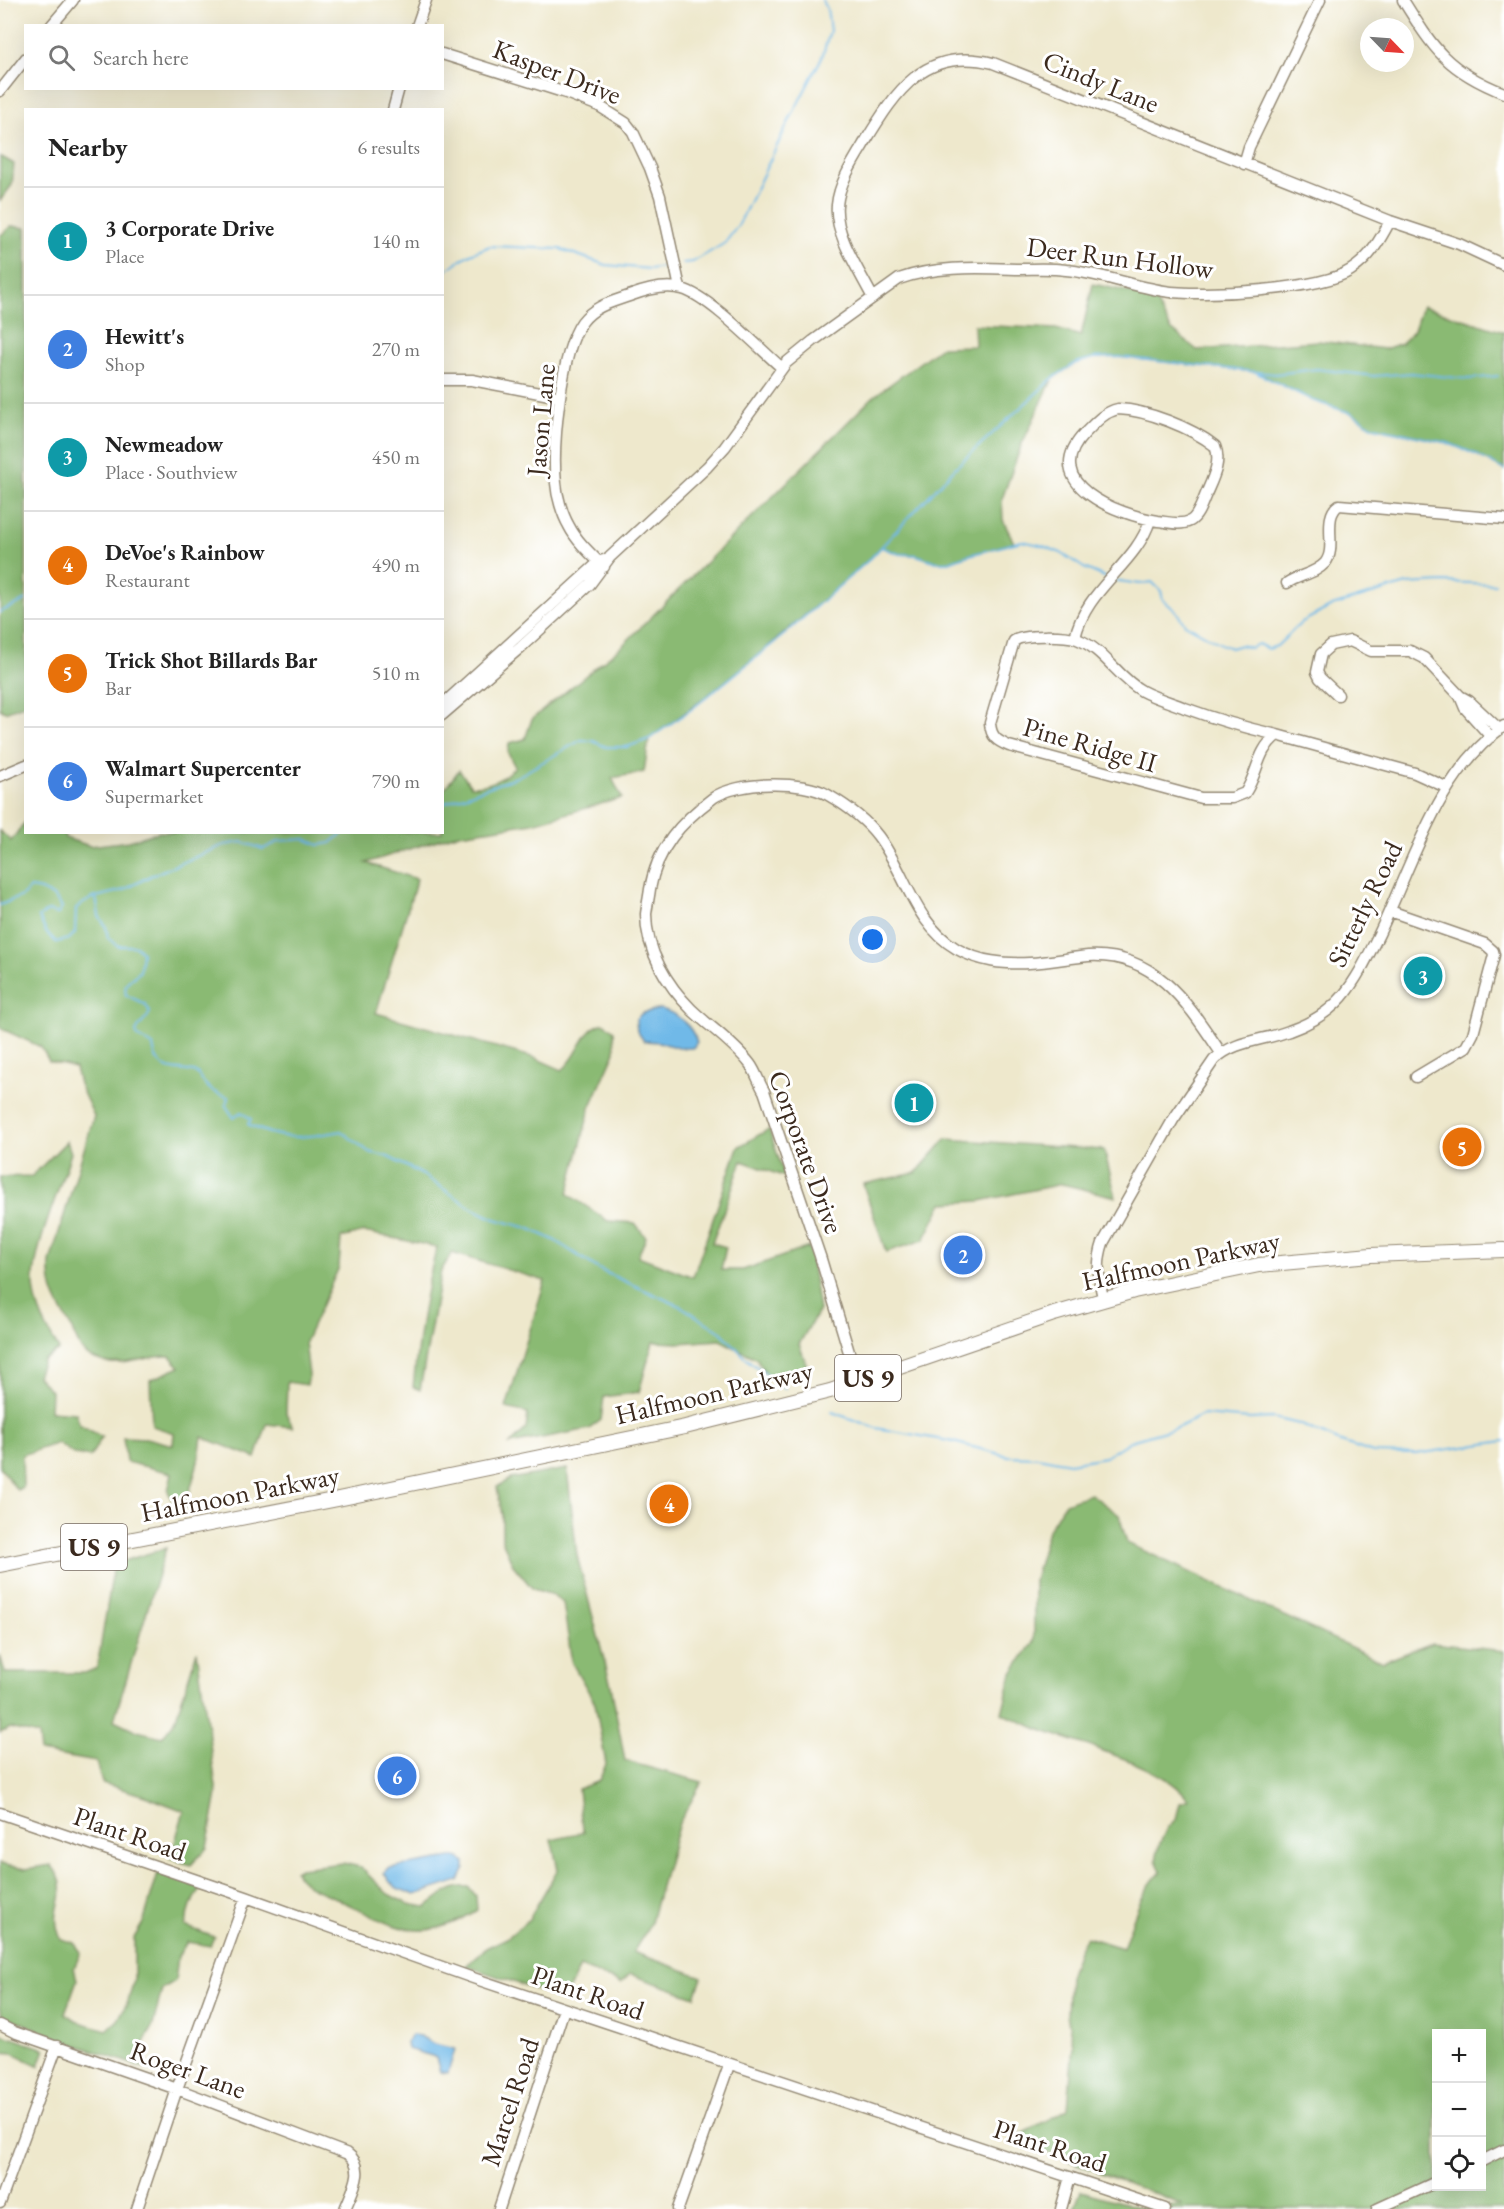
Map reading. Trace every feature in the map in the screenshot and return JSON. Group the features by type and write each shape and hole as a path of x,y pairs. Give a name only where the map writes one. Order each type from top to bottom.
{"main road":[{"name":"Halfmoon Parkway","path":"0,1565 356,1496 685,1427 830,1391 1054,1314 1134,1291 1259,1265 1371,1255 1504,1250"}],"street":[{"path":"53,24 73,0"},
{"path":"418,24 426,0"},
{"path":"1244,164 1249,147 1320,0"},
{"path":"1403,0 1448,63 1477,82 1504,93"},
{"name":"Kasper Drive","path":"444,55 566,93 599,106 626,123 633,132 650,168 660,196 681,288"},
{"name":"Cindy Lane","path":"873,298 849,252 837,217 840,189 857,154 883,111 903,86 914,76 942,63 961,59 978,59 993,63 1390,221 1459,244 1504,265"},
{"path":"0,91 24,61"},
{"path":"394,108 398,90"},
{"name":"Deer Run Hollow","path":"444,703 590,584 602,565 725,447 782,368 813,341 899,279 934,270 1066,269 1153,289 1187,294 1229,293 1338,278 1351,271 1369,255 1390,221"},
{"name":"Jason Lane","path":"602,565 576,538 568,525 556,483 560,397 574,336 592,312 604,304 642,291 667,287 681,288"},
{"path":"681,288 704,299 782,368"},
{"path":"444,380 472,380 560,397"},
{"path":"1114,409 1125,409 1166,421 1211,443 1217,450 1213,479 1193,519 1178,524 1150,520 1119,512 1092,498 1083,490 1072,470 1073,452 1081,438 1102,417 1114,409"},
{"path":"1287,583 1318,569 1326,562 1329,553 1332,514 1335,507 1342,504 1415,513 1504,519"},
{"path":"1150,520 1145,535 1085,612 1075,638 1089,644 1140,690 1232,724 1407,771 1448,788"},
{"name":"Deer Run Hollow","path":"444,713 526,636"},
{"name":"Pine Ridge II","path":"1075,638 1023,637 1014,641 990,723 992,735 998,741 1167,790 1221,800 1239,797 1245,793 1262,751 1277,735"},
{"path":"1338,695 1320,678 1317,666 1326,648 1350,641 1371,651 1402,650 1417,653 1424,658 1460,696 1502,727"},
{"path":"1460,696 1465,708 1491,737"},
{"name":"Sitterly Road","path":"1221,1053 1246,1042 1288,1032 1328,1011 1355,980 1390,911 1436,808 1448,788 1502,727"},
{"path":"0,776 24,766"},
{"name":"Corporate Drive","path":"858,1382 816,1245 764,1091 752,1065 691,1009 664,975 651,946 646,914 652,878 666,843 690,815 718,794 752,786 791,784 826,793 856,813 878,836 897,867 910,898 928,923 956,948 1001,964 1090,956 1121,958 1145,968 1168,984 1191,1009 1221,1053"},
{"path":"1390,911 1485,944 1494,955 1469,1044 1416,1077"},
{"path":"1104,1300 1098,1283 1103,1243 1173,1120 1221,1053"},
{"name":"Plant Road","path":"0,1813 564,2009 1165,2209"},
{"path":"137,2209 177,2089 246,1897"},
{"name":"Marcel Road","path":"499,2209 564,2009"},
{"name":"Roger Lane","path":"0,2025 348,2154 357,2164 357,2177 345,2209"},
{"path":"0,2203 57,2046"},
{"path":"678,2209 729,2065"},
{"path":"1486,2159 1504,2150"},
{"path":"1060,2209 1070,2177"},
{"path":"1377,2209 1432,2184"}],"green space":[{"path":"0,156 14,164 12,185 0,201"},
{"path":"11,226 24,228 24,705 5,712 0,709 0,236"},
{"path":"1093,284 1153,297 1171,329 1197,350 1318,341 1385,349 1402,343 1414,330 1422,306 1504,332 1504,470 1448,443 1374,427 1351,413 1314,401 1256,372 1119,357 1094,358 1076,363 1053,378 1021,446 1002,499 1003,520 1014,543 949,562 937,562 916,555 899,554 881,547 762,652 649,739 644,772 612,778 622,798 533,823 453,835 366,863 417,879 376,1013 535,1058 562,1070 573,1058 585,1037 596,1026 604,1023 614,1031 615,1052 590,1108 568,1194 608,1221 635,1223 646,1237 638,1256 693,1277 738,1147 769,1129 785,1177 742,1161 712,1243 726,1247 721,1270 743,1270 809,1247 819,1310 799,1344 807,1366 769,1378 756,1358 720,1340 653,1342 639,1392 604,1397 601,1420 589,1429 510,1444 526,1429 528,1413 506,1408 545,1281 452,1253 441,1271 420,1390 413,1387 419,1334 437,1247 364,1232 341,1238 339,1267 305,1342 309,1375 307,1385 287,1382 286,1413 293,1427 267,1424 256,1458 202,1437 199,1458 185,1509 174,1505 168,1491 172,1473 126,1462 123,1437 146,1438 173,1445 174,1433 152,1426 150,1380 180,1367 170,1356 117,1363 102,1362 90,1357 81,1349 52,1288 50,1262 94,1116 79,1084 75,1068 49,1061 41,1047 0,1028 0,831 11,841 24,823 24,834 64,834 65,838 90,846 129,841 152,834 444,834 444,790 459,770 471,786 484,785 510,772 515,767 508,753 509,743 525,739 532,719 622,646 873,397 941,347 975,346 974,325 1056,329 1081,336"},
{"path":"946,1139 1104,1150 1116,1197 1062,1184 980,1201 943,1203 924,1240 886,1252 863,1184 916,1173"},
{"path":"67,1141 71,1153 42,1239 34,1272 35,1295 40,1311 59,1350 43,1360 37,1376 51,1391 50,1411 76,1413 79,1424 102,1437 90,1457 73,1454 58,1443 22,1455 23,1487 17,1490 0,1467 0,1177 32,1176"},
{"path":"567,1469 577,1556 611,1686 625,1761 702,1782 679,1823 650,1925 633,1952 702,1977 695,1997 630,1974 621,1983 580,1967 564,1999 466,1966 486,1948 507,1938 529,1919 558,1869 551,1839 584,1832 578,1789 599,1781 606,1764 595,1703 572,1663 563,1603 553,1595 533,1589 513,1565 502,1540 502,1515 497,1487 510,1479"},
{"path":"1091,1494 1119,1515 1127,1543 1383,1662 1432,1643 1504,1651 1504,2209 1074,2209 1081,2191 1138,2207 1183,2205 1012,2139 1068,2109 1073,2045 1067,2015 1069,1977 1078,1951 1086,1937 1123,1948 1142,1897 1161,1871 1156,1860 1160,1843 1167,1828 1176,1819 1180,1803 1188,1799 1177,1787 1142,1766 1041,1730 1002,1713 1012,1673 1034,1641 1034,1580 1048,1530 1065,1503"},
{"path":"166,1548 114,1720 137,1731 162,1737 175,1721 197,1651 217,1794 207,1848 191,1865 170,1859 184,1811 102,1783 96,1762 40,1752 38,1735 10,1728 0,1733 0,1655 5,1673 85,1673 97,1668 114,1564"},
{"path":"343,1863 360,1867 388,1894 408,1904 426,1907 451,1890 469,1887 476,1896 477,1910 439,1928 407,1929 392,1925 314,1889 303,1882 295,1871 300,1868"},
{"path":"0,1864 26,1869 51,1865 57,1872 61,1892 56,1920 61,1939 74,1943 81,1952 74,1968 77,1980 65,2013 79,2022 107,2030 118,2020 128,2001 134,1980 134,1938 143,1923 158,1873 201,1888 191,1906 185,1926 214,1937 210,1946 187,1942 178,1956 175,1981 162,1989 152,2029 136,2056 151,2070 76,2045 2,2015 0,2006"},
{"path":"0,2034 45,2049 39,2066 13,2053 0,2052"}],"water":[{"path":"660,1009 672,1013 687,1025 697,1042 693,1048 678,1048 659,1042 644,1041 637,1031 636,1019 642,1013"},
{"path":"457,1857 465,1862 465,1868 459,1881 415,1895 397,1888 384,1873 389,1868"},
{"path":"412,2035 455,2049 448,2073 440,2072 436,2058 407,2049 406,2042"}],"waterway":[{"path":"683,263 693,262 725,243 739,224 822,57 830,31 827,8 822,0"},
{"path":"444,272 468,255 490,246 560,249 606,265 650,269 669,266"},
{"path":"444,803 517,777 581,740 593,741 606,747 627,747 649,739 692,709 785,634 871,558 956,467 1053,378 1076,363 1094,358 1119,357 1275,374 1317,369 1374,376 1411,373 1468,379 1498,376"},
{"path":"1257,373 1314,401 1351,413 1374,427 1448,443 1504,470"},
{"path":"881,547 899,554 916,555 937,562 949,562 1022,541 1061,553 1084,568 1107,578"},
{"path":"1112,580 1140,584 1152,582 1161,591 1163,600 1175,610 1185,624 1221,644 1231,648 1241,645 1251,648 1258,644 1268,649 1277,646 1302,622 1332,606 1368,595 1407,584 1443,582 1495,584"},
{"path":"0,612 24,601"},
{"path":"0,905 22,896 31,888 49,894 62,908 58,914 48,911 39,917 46,932 56,942 69,939 75,933 76,908 92,898 124,890 150,876 224,845 242,842 263,849 280,841 305,839 319,845 331,843 342,834"},
{"path":"96,897 99,916 106,927 108,938 118,946 136,946 142,952 140,971 128,981 125,990 126,995 145,1004 150,1012 136,1032 138,1037 153,1046 155,1055 163,1066 197,1073 210,1089 228,1097 226,1106 234,1118 241,1112 251,1119 248,1124 283,1136 305,1137 341,1131 369,1152 386,1156 423,1175 473,1209 495,1219 528,1228 554,1240 602,1271 682,1307 721,1332 749,1361 785,1388"},
{"path":"832,1412 876,1428 949,1441 1008,1456 1038,1457 1069,1463 1105,1457 1130,1441 1179,1427 1203,1415 1250,1419 1274,1418 1299,1424 1373,1453 1416,1454 1504,1441"}],"place":[{"name":"Newmeadow","path":"1423,976"},
{"name":"3 Corporate Drive","path":"914,1103"},
{"name":"Trick Shot Billards Bar","path":"1462,1147"},
{"name":"Hewitt's","path":"963,1255"},
{"name":"DeVoe's Rainbow","path":"669,1504"},
{"name":"Walmart Supercenter","path":"397,1776"}]}
